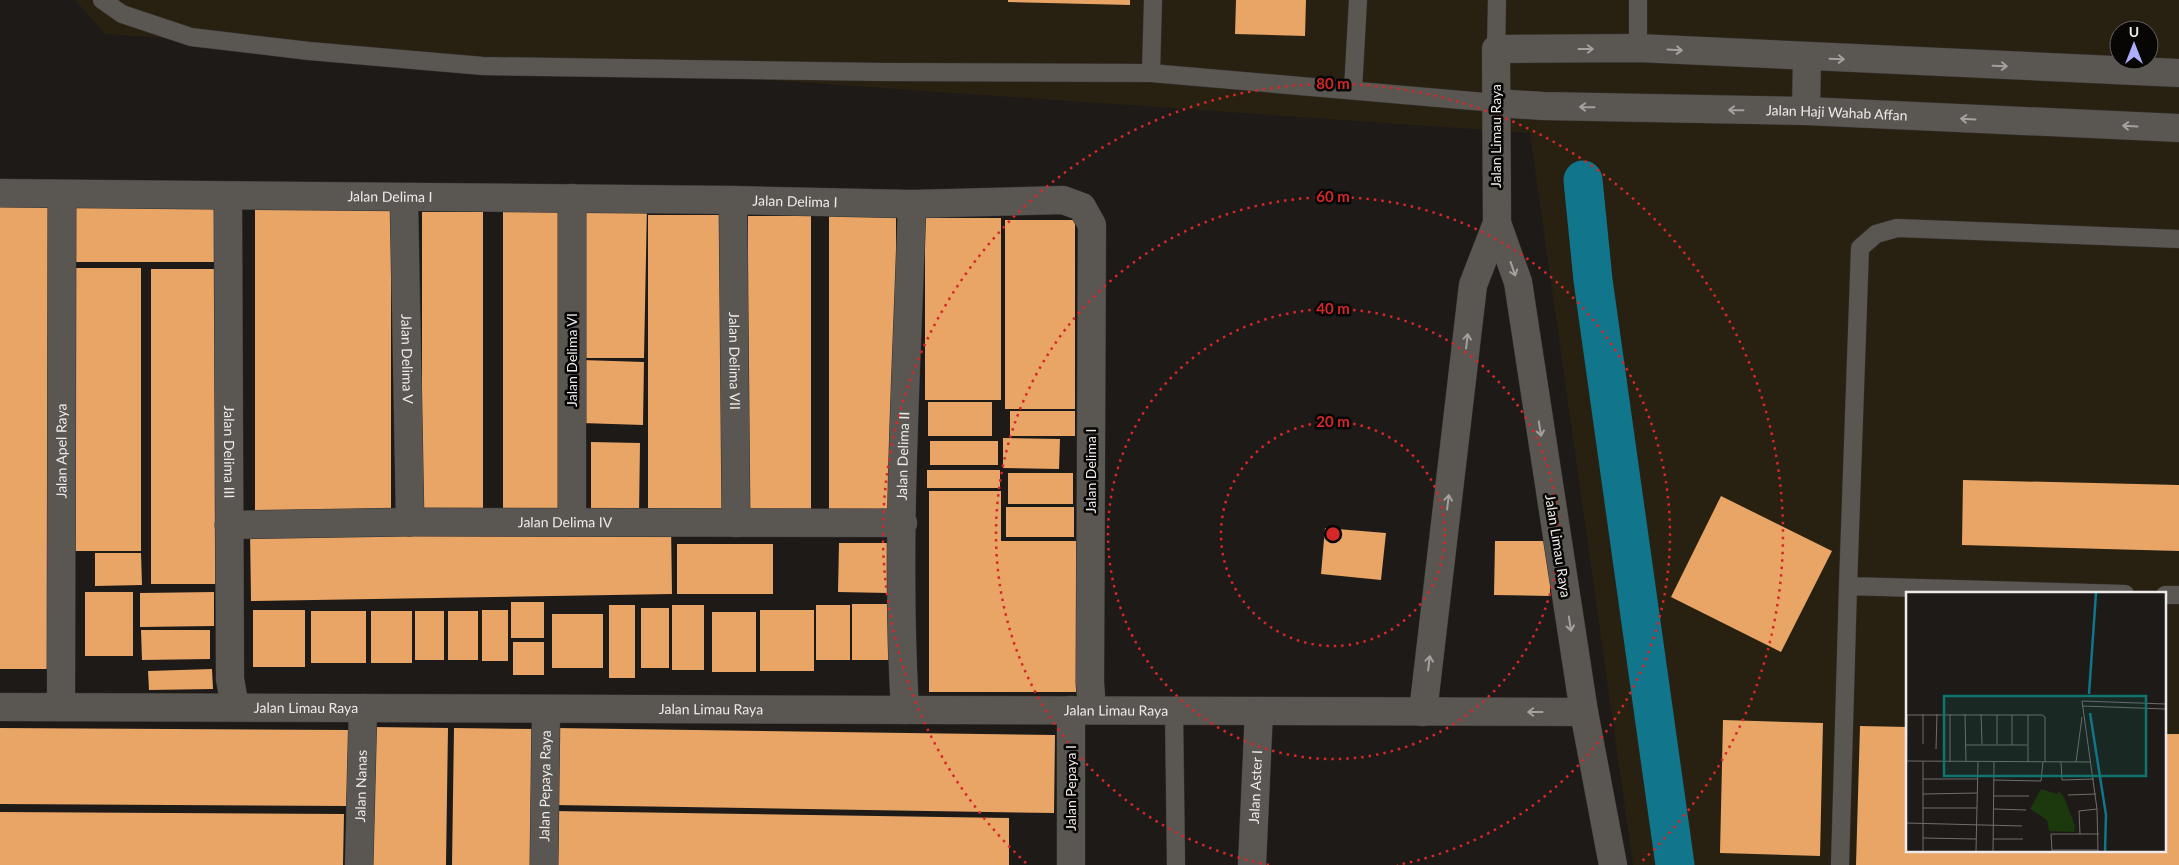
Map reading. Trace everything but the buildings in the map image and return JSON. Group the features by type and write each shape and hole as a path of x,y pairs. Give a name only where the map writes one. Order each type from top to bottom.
{"street":[{"path":"1496,49 1632,48 2179,73"},
{"name":"Jalan Limau Raya","path":"0,707 1584,712 1518,282 1497,223 1496,49"},
{"path":"1806,112 1807,57"},
{"name":"Jalan Haji Wahab Affan","path":"1496,103 1543,106 1806,112 2179,128"},
{"name":"Jalan Delima I","path":"0,193 572,198 912,204 1063,200 1082,207 1092,225 1090,672 1082,710"},
{"name":"Jalan Apel Raya","path":"61,707 62,194"},
{"name":"Jalan Delima III","path":"228,196 230,679 235,707"},
{"name":"Jalan Delima V","path":"404,198 410,522"},
{"name":"Jalan Delima VI","path":"572,198 572,522"},
{"name":"Jalan Delima VII","path":"733,200 736,523"},
{"name":"Jalan Delima II","path":"905,710 902,667 902,524 912,204"},
{"name":"Jalan Limau Raya","path":"1423,712 1473,286 1497,223"},
{"name":"Jalan Delima IV","path":"229,525 410,522 902,524"},
{"name":"Jalan Nanas","path":"359,865 363,708"},
{"name":"Jalan Pepaya Raya","path":"544,865 546,709"},
{"name":"Jalan Pepaya I","path":"1071,865 1082,710"},
{"name":"Jalan Aster I","path":"1252,865 1260,711"},
{"path":"1584,712 1613,865"}],"lane":[{"path":"102,0 122,14 190,37 309,51 483,66 883,72 1151,73 1496,103"},
{"path":"1151,73 1153,0"},
{"path":"1353,90 1358,0"},
{"path":"1496,49 1497,0"},
{"path":"1632,48 1638,0"},
{"path":"1840,865 1860,248 1876,234 1897,228 2179,239"},
{"path":"1848,586 2056,592"},
{"path":"2166,595 2179,595"},
{"path":"1174,710 1176,865"}],"shaded area":[{"path":"75,0 2179,0 2179,865 1633,865 1530,133 105,34"}],"waterway":[{"path":"1583,180 1593,280 1675,865"}]}
